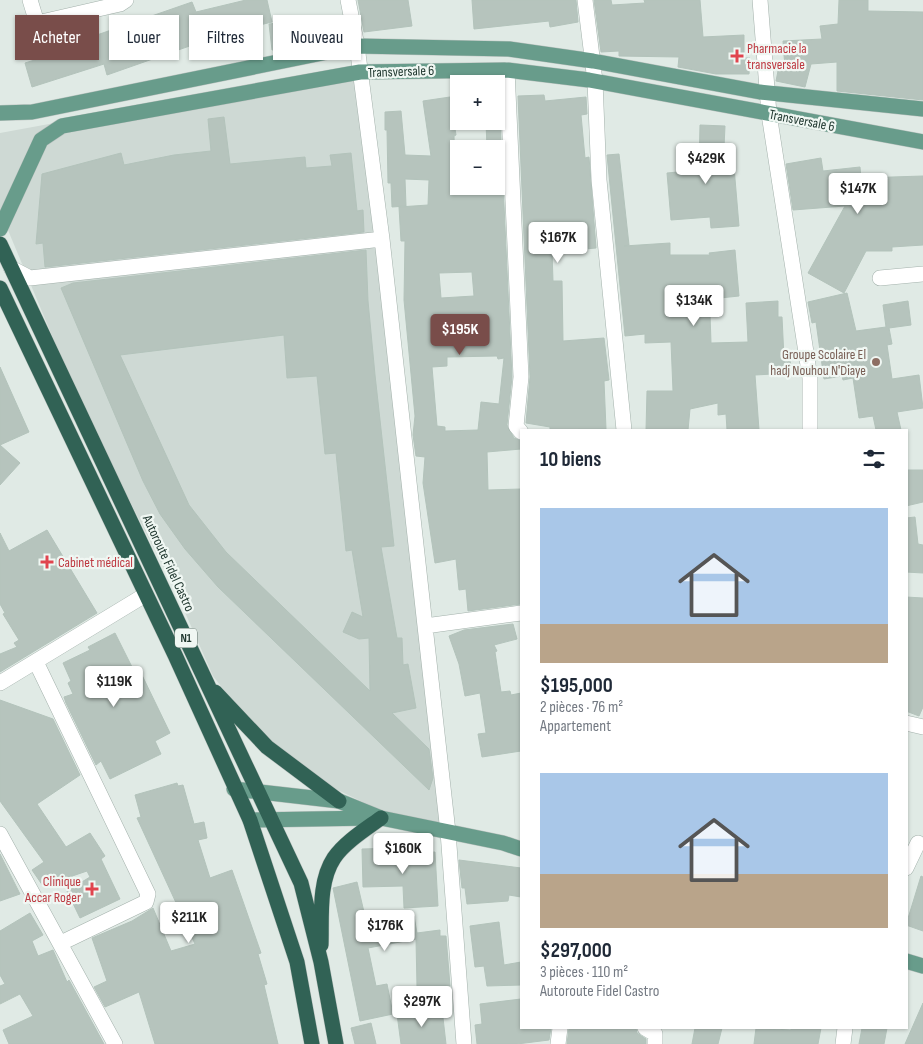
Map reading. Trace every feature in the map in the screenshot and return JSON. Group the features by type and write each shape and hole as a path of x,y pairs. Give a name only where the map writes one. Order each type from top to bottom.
{"highway":[{"name":"Autoroute Fidel Castro","path":"0,244 162,584 205,682 260,792 301,883 321,962 336,1044"},
{"name":"N1","path":"0,288 175,655 234,789 250,820 298,962 312,1044"},
{"path":"205,682 267,746 339,801"},
{"path":"321,962 324,888 334,858 358,835 381,818"}],"main road":[{"name":"Transversale 6","path":"361,46 510,48 768,93 923,109"},
{"name":"Transversale 6","path":"0,113 32,112 288,60"},
{"name":"Transversale 6","path":"0,230 41,140 62,126 360,72 507,70 595,81 923,142"},
{"path":"234,789 339,801 381,818 503,843 520,849"},
{"path":"250,820 271,818 381,818"},
{"path":"908,962 923,966"}],"street":[{"path":"30,0 37,23 120,4 126,0"},
{"path":"348,0 351,15"},
{"path":"585,0 595,81 599,180 624,429"},
{"path":"760,0 769,114 810,378 810,429"},
{"path":"359,60 382,239 448,832 464,1044"},
{"path":"507,70 521,377 516,426 520,431"},
{"path":"11,268 30,278 382,239"},
{"path":"880,278 923,274"},
{"path":"2,676 36,662 145,595"},
{"path":"425,626 520,613"},
{"path":"36,662 148,894 146,902 60,943"},
{"path":"908,723 923,727"},
{"path":"0,834 115,1044"},
{"path":"908,864 918,844"},
{"path":"558,1044 560,1029"},
{"path":"647,1029 655,1034 655,1044"},
{"path":"842,1044 845,1029"}],"shaded area":[{"path":"356,72 445,841 306,775 252,726 213,676 176,592 81,405 0,211 0,133 218,93"}],"building":[{"path":"246,0 267,0 272,22 263,24 263,15 189,15 189,46 179,50 179,15 155,15 192,2 196,12"},
{"path":"358,0 408,0 412,26 364,32"},
{"path":"472,0 576,0 578,22 550,27 549,21 474,29"},
{"path":"594,0 611,0 612,5 645,3 644,0 700,0 703,37 744,35 744,58 750,58 749,74 716,74 678,67 679,57 619,56 619,51 601,52"},
{"path":"839,0 868,0 868,11 923,12 923,100 837,91 837,62 811,64 805,87 776,81 779,66 785,68 783,41 822,39 820,26 838,24"},
{"path":"269,24 273,24 272,50"},
{"path":"109,31 109,60 150,60 107,75 104,64 32,87 25,63 35,60 99,60 99,34"},
{"path":"544,95 545,101 586,97 587,114 581,115 585,158 589,157 596,248 552,252 553,281 562,281 563,341 604,338 609,380 604,381 606,429 550,429 550,427 526,423 530,377 518,96"},
{"path":"450,97 450,130 455,130 456,135 454,136 454,140 450,140 450,195 504,195 512,377 507,425 514,438 520,441 520,449 487,452 488,490 520,489 520,604 468,611 466,589 459,590 456,559 435,563 423,483 425,457 416,456 413,435 415,416 404,300 405,241 401,241 399,207 428,205 429,180 405,179 406,206 392,207 391,183 388,183 385,112 401,111 405,155 431,156 423,101","holes":["472,272 474,296 441,298 439,273","497,356 498,359 504,358 499,404 481,402 478,430 445,431 445,427 437,426 432,367 447,366 447,357"]},
{"path":"224,117 230,164 305,157 306,168 332,166 330,155 351,153 357,211 363,210 364,232 45,267 43,243 36,244 42,174 121,153 124,165 174,155 211,151 208,119"},
{"path":"700,125 725,126 723,168 734,167 739,226 711,228 710,217 671,220 667,173 699,170"},
{"path":"486,130 501,130 501,140 487,140"},
{"path":"619,154 629,245 624,246 670,243 670,255 710,255 709,253 735,250 739,296 720,298 721,313 710,314 711,343 748,342 746,303 778,301 778,317 782,317 784,358 790,358 791,373 755,375 759,429 727,429 726,414 718,415 718,403 690,409 688,429 646,429 647,391 673,391 671,342 645,343 645,334 625,336 607,155"},
{"path":"821,158 823,171 860,167 861,178 923,176 923,245 892,247 892,251 866,251 844,293 808,273 845,206 793,210 786,164"},
{"path":"366,250 368,301 375,375 394,546 381,547 397,638 402,638 403,665 408,664 416,708 392,713 429,749 433,778 429,790 218,587 185,549 160,514 143,481 61,288 73,283","holes":["284,335 287,378 317,376 325,454 336,453 346,551 352,550 363,617 352,612 343,632 359,639 369,638 370,691 226,552 189,505 120,355"]},
{"path":"847,293 856,331 886,327 883,305 908,301 911,325 889,328 892,344 887,345 892,379 919,375 923,408 897,412 901,429 876,429 873,416 859,418 853,378 843,380 842,376 824,379 816,322 812,323 808,302"},
{"path":"0,367 29,432 0,445"},
{"path":"0,445 20,463 0,485"},
{"path":"908,470 923,470 923,502 908,506"},
{"path":"915,517 918,544 923,545 923,573 908,572 908,518"},
{"path":"47,530 97,613 0,672 0,654 17,647 14,643 19,640 3,614 5,613 0,604 0,533 9,551"},
{"path":"908,597 923,598 923,707 919,716 908,712"},
{"path":"513,624 517,639 494,645 497,651 495,652 501,692 510,691 511,695 520,693 520,751 482,757 478,734 486,733 480,693 465,696 459,664 449,636 464,630"},
{"path":"115,633 135,673 140,671 170,733 155,741 161,754 110,779 101,761 96,765 66,703 64,697 73,694 68,683 71,681 63,663 90,650 88,647"},
{"path":"0,700 53,719 80,775 37,804 66,847 90,833 105,856 101,859 120,899 80,918 67,891 90,877 87,871 43,886 32,870 44,862 0,801"},
{"path":"177,783 178,786 183,785 194,824 204,822 207,838 198,840 210,878 232,870 261,953 258,954 267,984 264,985 278,1044 155,1044 139,992 105,1007 94,987 107,981 92,938 132,921 153,908 171,951 195,944 137,818 141,817 135,795"},
{"path":"395,848 395,854 435,852 438,906 404,908 403,886 363,887 362,849"},
{"path":"0,854 20,894 0,901"},
{"path":"459,860 520,868 520,897 509,895 508,901 467,904 465,888 462,888"},
{"path":"921,876 923,877 923,931 908,926 908,918"},
{"path":"357,882 367,925 414,916 417,933 440,930 440,936 446,936 450,986 417,987 416,939 368,948 376,986 387,984 393,1014 360,1021 333,888"},
{"path":"30,913 43,935 32,941 38,956 53,950 67,982 69,980 104,1044 9,1044 3,1030 33,1016 20,994 0,1004 0,986 5,984 0,975 0,931"},
{"path":"499,922 504,965 520,962 520,985 487,986 484,966 475,967 470,926"},
{"path":"520,999 520,1029 551,1029 549,1040 517,1044 477,1044 475,1025 482,1024 480,1004"},
{"path":"923,1003 923,1044 905,1044"},
{"path":"442,1009 446,1044 401,1044 397,1014"},
{"path":"371,1023 376,1044 355,1044 351,1028"},
{"path":"569,1029 636,1029 637,1033 646,1039 646,1044 567,1044"},
{"path":"695,1029 722,1029 718,1044 692,1044"},
{"path":"756,1029 821,1029 818,1044 754,1044"},
{"path":"862,1029 887,1029 884,1044 859,1044"}],"place":[{"name":"Pharmacie la transversale","path":"737,56"},
{"name":"Groupe Scolaire El hadj Nouhou N'Diaye","path":"876,362"},
{"name":"Cabinet médical","path":"47,562"},
{"name":"Clinique Accar Roger","path":"92,889"}]}
